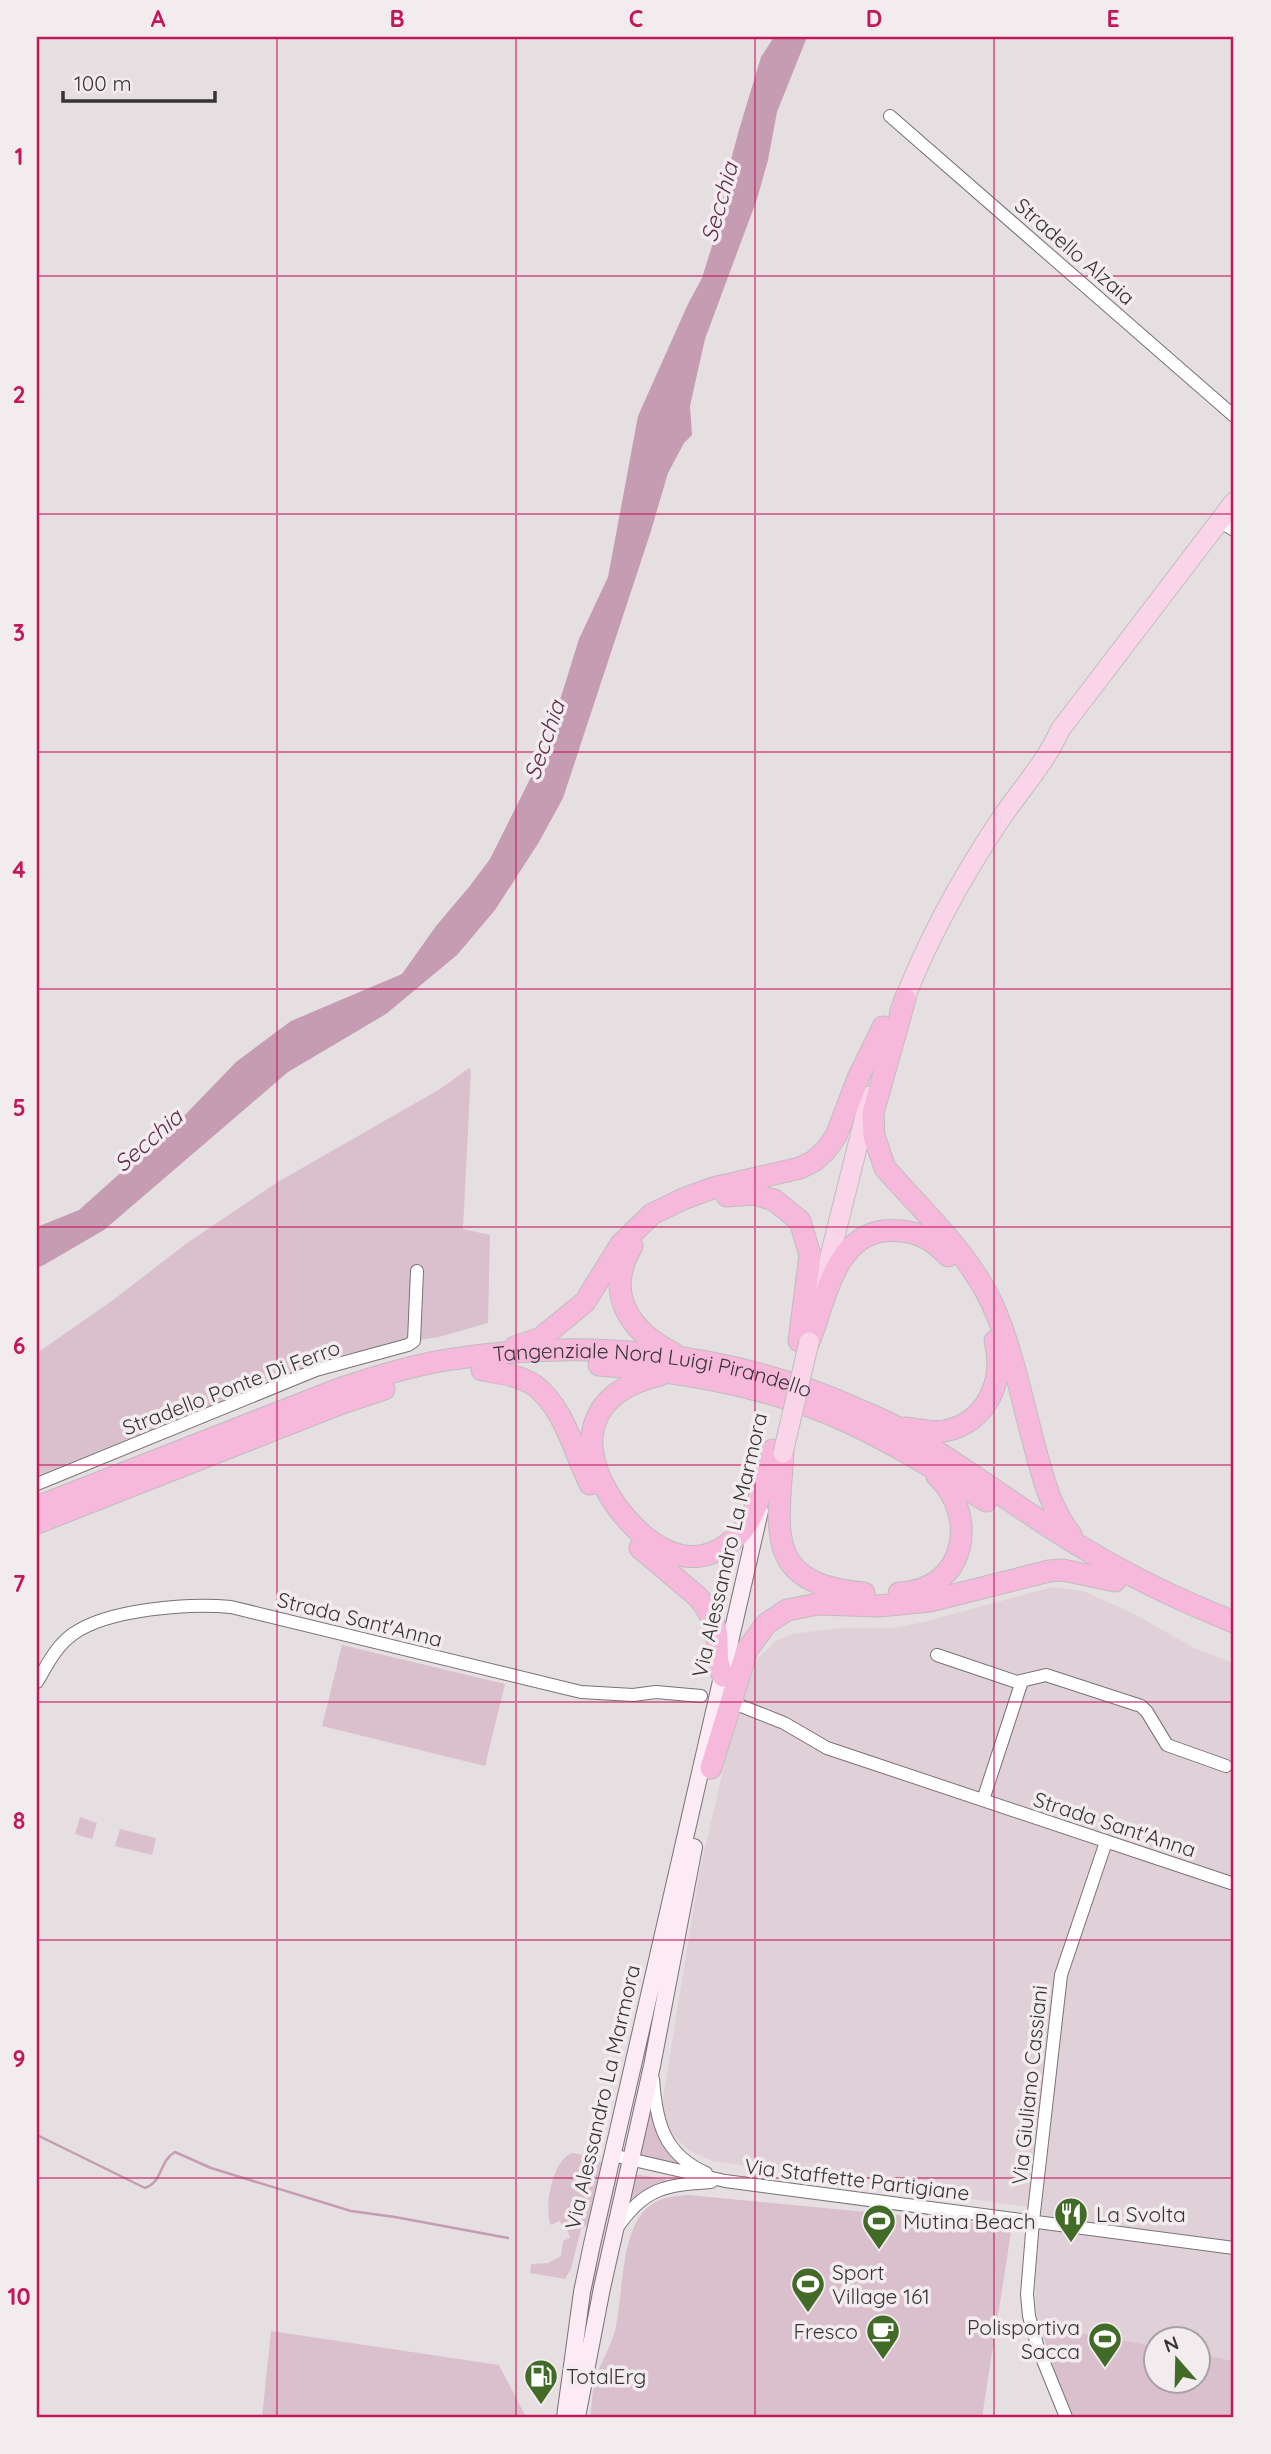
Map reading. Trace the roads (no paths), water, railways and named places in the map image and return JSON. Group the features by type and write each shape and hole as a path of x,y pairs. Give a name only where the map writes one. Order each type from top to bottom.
{"highway":[{"path":"905,999 873,1113 874,1136 879,1155 885,1168 961,1254 987,1293 998,1317 1013,1365 1050,1502 1059,1520 1079,1545"},
{"path":"479,1363 541,1338 585,1302 621,1244 652,1214 713,1188 800,1168 814,1161 836,1136 858,1078 883,1027"},
{"path":"778,1452 746,1525 736,1538 712,1552 686,1557 670,1553 652,1544 637,1531 609,1495 594,1462 591,1441 595,1421 621,1389 677,1365 638,1329 628,1315 621,1298 624,1260 635,1242 650,1228 697,1205 729,1196 754,1194 775,1200 800,1221 810,1255 804,1342"},
{"path":"804,1342 837,1265 845,1252 858,1241 891,1229 916,1233 937,1244 961,1271 988,1320 998,1356 996,1386 975,1418 958,1427 940,1431 897,1427"},
{"name":"Tangenziale Nord Luigi Pirandello","path":"37,1507 339,1389 413,1367 479,1363 576,1351 649,1353 677,1365 818,1410 872,1434 923,1462 1115,1581 1234,1636"},
{"path":"479,1363 534,1385 552,1403 589,1480 613,1521 628,1538 706,1606 716,1628 716,1662 723,1676"},
{"name":"Tangenziale Nord Luigi Pirandello","path":"37,1523 342,1404 388,1388 479,1363"},
{"name":"Tangenziale Nord Luigi Pirandello","path":"677,1365 729,1365 765,1375 823,1394 897,1427 1079,1545 1198,1608 1234,1622"},
{"path":"778,1452 778,1527 781,1543 795,1568 811,1582 838,1590 876,1594 910,1592 932,1584 943,1576 958,1554 962,1537 960,1513 943,1481 923,1462"},
{"path":"711,1768 747,1650 766,1625 787,1610 818,1604 879,1606 930,1601 1049,1571 1063,1570 1115,1581"}],"main road":[{"name":"Via Alessandro La Marmora","path":"804,1342 864,1114 905,999 941,919 1000,819 1052,748 1060,730 1231,515"},
{"name":"Via Alessandro La Marmora","path":"565,2417 582,2292 612,2155 804,1342 854,1113 867,1067 921,937 957,869 1043,742 1060,730"},
{"name":"Via Alessandro La Marmora","path":"577,2417 778,1452"}],"street":[{"name":"Stradello Alzaia","path":"890,116 1234,416"},
{"name":"Stradello Ponte Di Ferro","path":"37,1484 316,1370 408,1345 414,1341 417,1270"},
{"name":"Strada Sant'Anna","path":"37,1682 59,1647 84,1628 141,1612 203,1605 231,1607 580,1692 633,1695 656,1692 701,1696"},
{"path":"937,1655 1014,1681 1046,1675 1141,1706 1167,1745 1226,1766"},
{"path":"983,1800 1022,1681"},
{"name":"Strada Sant'Anna","path":"741,1706 784,1723 827,1748 1234,1884"},
{"name":"Via Giuliano Cassiani","path":"1066,2417 1047,2372 1029,2316 1027,2294 1061,1975 1106,1842"},
{"name":"Via Staffette Partigiane","path":"652,2066 657,2120 666,2140 696,2168 725,2181"},
{"name":"Via Staffette Partigiane","path":"612,2155 725,2181 1234,2248"},
{"path":"616,2231 636,2204 657,2190 668,2186 725,2181"}],"waterway":[{"path":"37,2135 145,2188 155,2181 166,2161 175,2152 211,2168 351,2211 508,2238"}],"place":[{"name":"La Svolta","path":"1071,2244"},
{"name":"Mutina Beach","path":"879,2251"},
{"name":"Sport Village 161","path":"808,2314"},
{"name":"Fresco","path":"883,2361"},
{"name":"Polisportiva Sacca","path":"1105,2369"},
{"name":"TotalErg","path":"541,2406"}],"water label":[{"name":"Secchia","path":"719,202"},
{"name":"Secchia","path":"544,740"},
{"name":"Secchia","path":"148,1140"}]}
